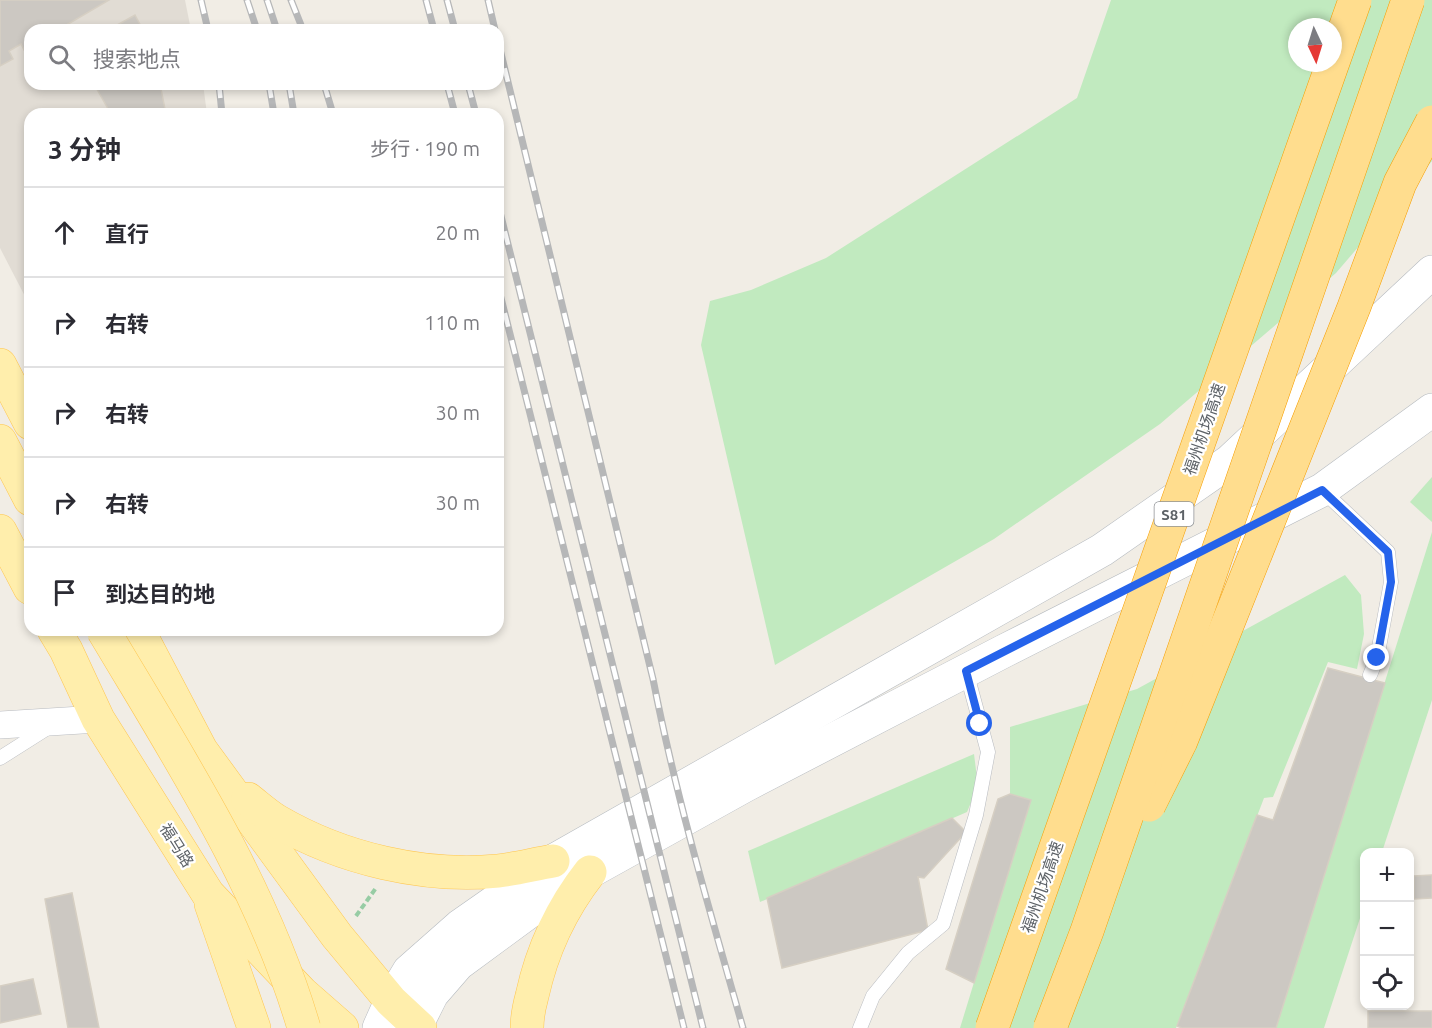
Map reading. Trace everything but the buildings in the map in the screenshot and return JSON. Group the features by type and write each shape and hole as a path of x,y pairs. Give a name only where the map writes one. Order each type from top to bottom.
{"highway":[{"name":"福州机场高速","path":"992,1028 1355,0"},
{"path":"1050,1028 1087,931 1408,0"},
{"path":"1087,931 1181,741 1354,307 1400,183 1432,122"}],"main road":[{"path":"385,1014 409,970 460,926 553,861 1102,550 1230,461 1432,272"},
{"path":"0,365 24,411"},
{"path":"141,636 201,750 337,936 385,1014 417,1027 432,994 458,964 564,886 757,780 1322,490 1432,410"},
{"path":"0,441 24,487"},
{"path":"0,531 24,576"},
{"name":"福马路","path":"58,636 98,719 208,894 302,993 342,1028"},
{"path":"107,636 204,801 255,898 292,988 304,1028"},
{"path":"201,750 235,790 277,821 328,845 388,865 441,872 498,871 553,861"},
{"path":"526,1028 536,974 551,934 571,896 590,872"},
{"path":"208,894 254,1028"}],"street":[{"path":"0,725 98,719"}],"lane":[{"path":"1322,490 1388,552 1391,582 1377,658 1370,675"},
{"path":"860,1028 873,996 908,953 943,924 976,815 988,752 966,671"},
{"path":"0,758 57,722"}],"path":[{"path":"354,919 380,883"}],"shaded area":[{"path":"0,0 185,0 190,24 24,24 24,90 204,90 206,108 24,108 24,294 0,248"}],"green space":[{"path":"1111,0 1432,0 1432,161 1336,273 1160,424 994,539 775,665 701,345 710,301 751,290 826,258 1077,98"},
{"path":"1432,477 1432,522 1410,502"},
{"path":"1432,532 1432,700 1383,848 1360,848 1360,918 1324,1028 1276,1028"},
{"path":"1345,575 1361,595 1364,634 1357,669 1328,662 1273,797 1264,798 1176,1028 960,1028 1030,800 1010,794 1010,727 1137,689"},
{"path":"974,754 978,786 967,812 760,902 748,851"}],"railway":[{"path":"201,0 207,24"},
{"path":"247,0 255,24"},
{"path":"267,0 275,24"},
{"path":"291,0 301,24"},
{"path":"426,0 432,24"},
{"path":"447,0 453,24"},
{"path":"488,0 494,24"},
{"path":"504,66 683,811 743,1028"},
{"path":"220,90 221,108"},
{"path":"270,90 273,108"},
{"path":"290,90 293,108"},
{"path":"326,90 331,108"},
{"path":"449,90 453,108"},
{"path":"470,90 474,108"},
{"path":"504,228 703,1028"},
{"path":"504,310 684,1028"}],"route":[{"path":"980,724 966,671 1322,490 1388,552 1391,582 1377,658"}]}
